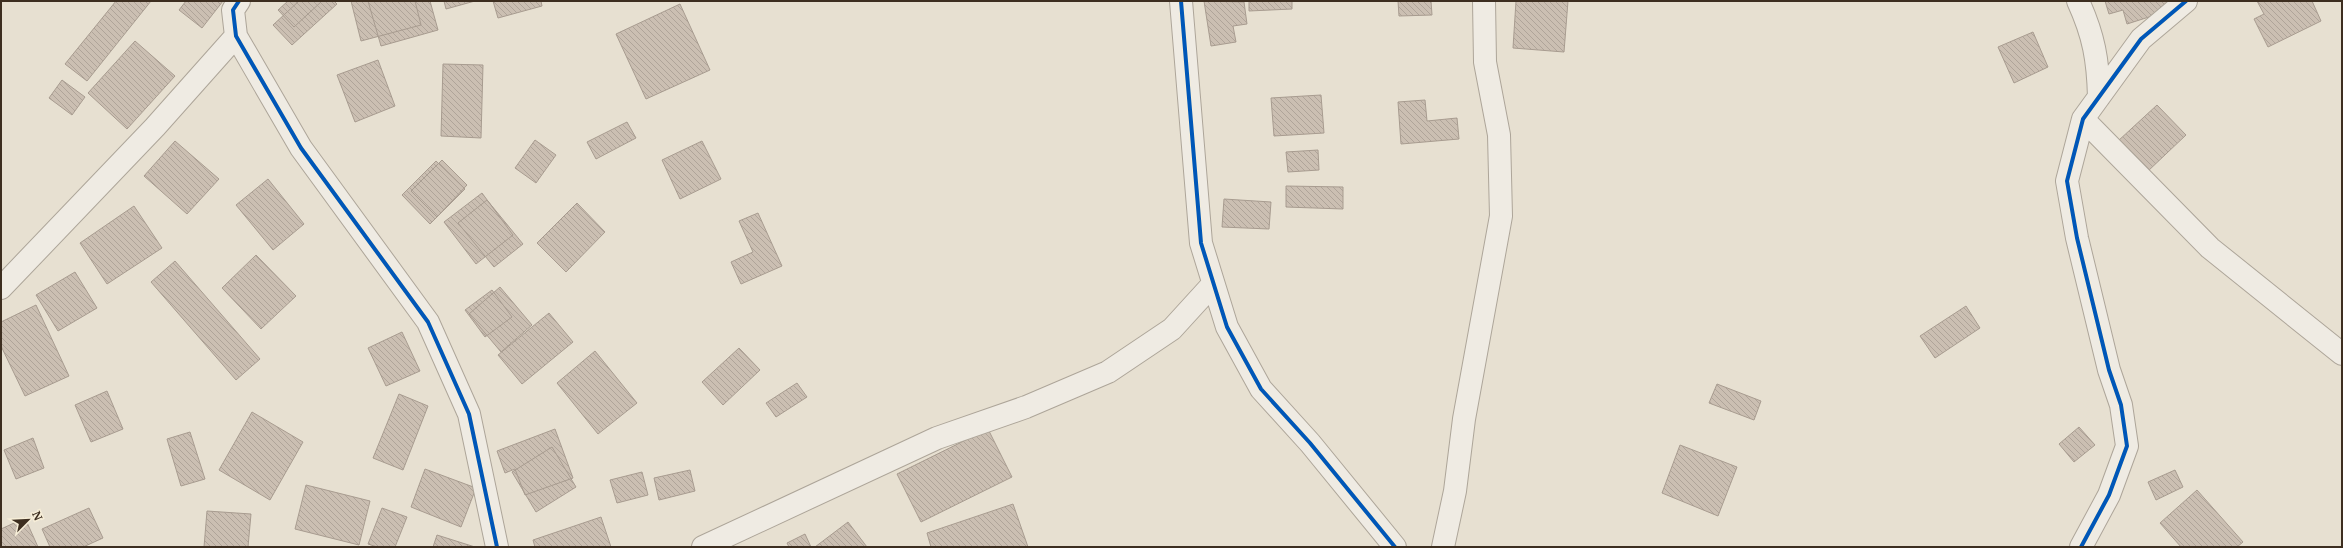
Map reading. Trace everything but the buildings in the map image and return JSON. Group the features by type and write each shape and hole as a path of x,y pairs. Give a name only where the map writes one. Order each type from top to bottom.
{"street":[{"path":"239,1 233,10 236,36 301,148 428,322 469,414 497,547"},
{"path":"1181,1 1201,243 1227,327 1261,389 1310,443 1395,547"},
{"path":"1443,547 1455,491 1464,419 1501,216 1499,135 1486,62 1484,1"},
{"path":"2078,1 2086,18 2098,60 2099,97"},
{"path":"2081,547 2109,495 2126,446 2120,405 2077,238 2067,181 2083,119 2141,39 2186,1"},
{"path":"1,288 150,132 236,36"},
{"path":"2083,119 2210,248 2342,354"},
{"path":"704,547 937,438 1026,407 1108,372 1172,329 1213,284"}],"cycle path":[{"path":"239,1 233,10 236,36 301,148 428,322 469,414 497,547"},
{"path":"1181,1 1201,243 1227,327 1261,389 1310,443 1395,547"},
{"path":"2081,547 2109,495 2127,446 2121,405 2109,370 2077,238 2067,181 2083,119 2141,39 2186,1"}]}
